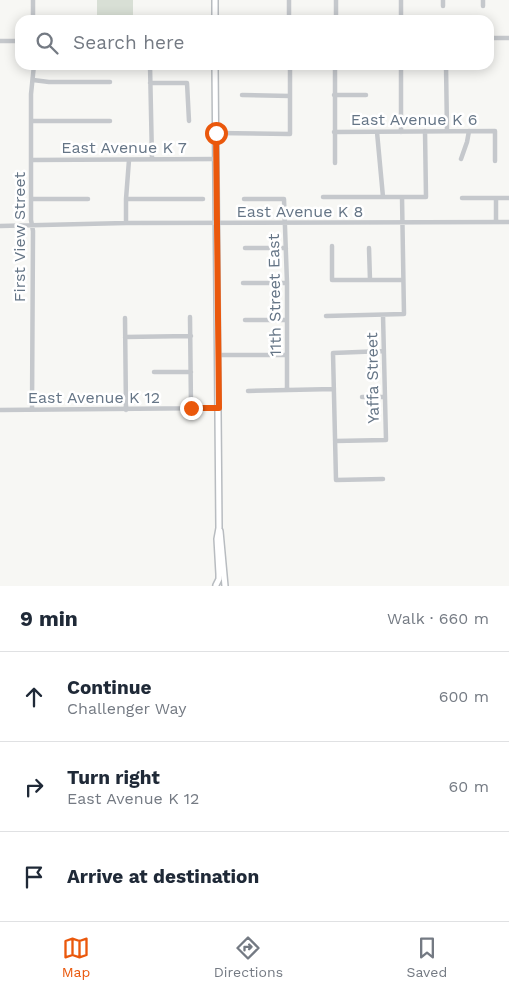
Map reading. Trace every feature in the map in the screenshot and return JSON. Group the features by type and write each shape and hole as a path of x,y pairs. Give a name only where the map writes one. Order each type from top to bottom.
{"main road":[{"path":"215,0 215,15"},
{"path":"215,70 219,577 215,586"},
{"path":"215,586 220,584 225,586 219,528"}],"street":[{"path":"33,0 33,15"},
{"path":"289,0 289,15"},
{"path":"336,0 336,15"},
{"path":"401,0 401,15"},
{"path":"483,0 483,6"},
{"path":"494,38 509,38"},
{"path":"0,41 15,41"},
{"name":"First View Street","path":"32,410 31,94 34,70"},
{"path":"150,70 152,159"},
{"path":"216,133 290,134 290,70"},
{"path":"335,70 335,163"},
{"path":"401,70 401,132"},
{"path":"446,70 446,131"},
{"path":"33,80 49,82 110,82"},
{"path":"150,83 187,83 189,121"},
{"path":"242,95 290,96"},
{"path":"334,95 366,95"},
{"path":"31,121 110,121"},
{"path":"323,197 426,197 425,131"},
{"path":"461,159 469,131"},
{"name":"East Avenue K 6","path":"334,132 495,131 495,161"},
{"path":"377,132 382,197"},
{"name":"East Avenue K 7","path":"31,160 216,159"},
{"path":"126,223 129,160"},
{"path":"326,316 404,314 402,197"},
{"path":"31,198 88,199"},
{"path":"126,198 203,199"},
{"path":"462,198 509,198"},
{"path":"496,198 496,222"},
{"name":"11th Street East","path":"244,199 284,199 287,284 287,390"},
{"name":"East Avenue K 8","path":"0,226 126,223 509,222"},
{"path":"332,246 332,280 403,280"},
{"path":"244,248 286,248"},
{"path":"369,248 370,280"},
{"path":"243,283 287,284"},
{"name":"Yaffa Street","path":"335,441 386,440 384,315"},
{"path":"125,318 126,410"},
{"path":"190,318 191,408"},
{"path":"244,320 287,320"},
{"path":"125,337 191,336"},
{"path":"383,479 336,480 333,353 384,352"},
{"path":"218,355 287,355"},
{"path":"154,372 190,372"},
{"path":"248,391 334,389"},
{"path":"362,397 385,397"},
{"name":"East Avenue K 12","path":"0,410 219,408"}],"shaded area":[{"path":"97,0 133,0 133,15 97,15"}],"route":[{"path":"191,408 219,408 216,133"}]}
